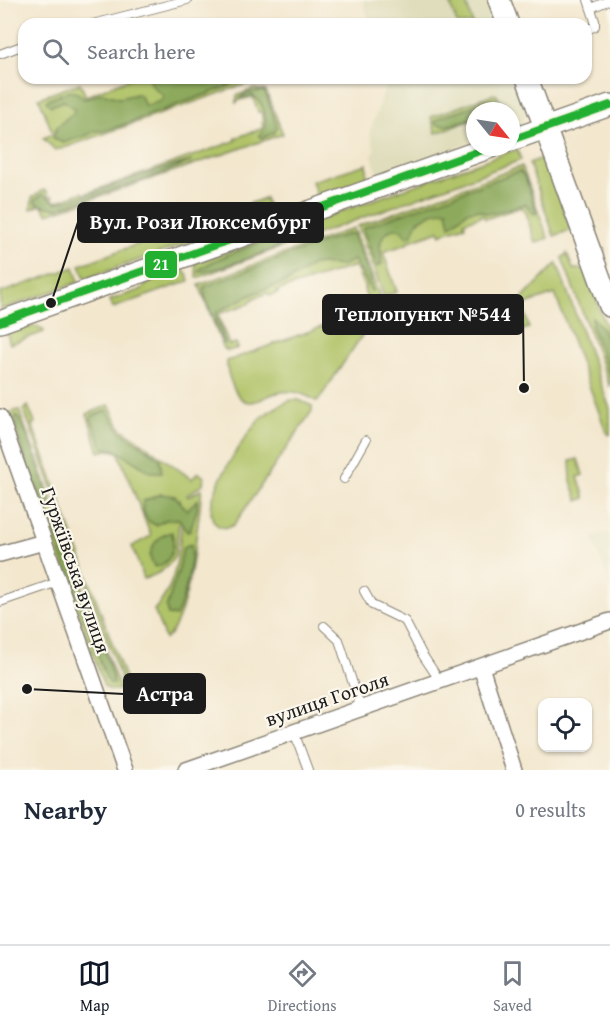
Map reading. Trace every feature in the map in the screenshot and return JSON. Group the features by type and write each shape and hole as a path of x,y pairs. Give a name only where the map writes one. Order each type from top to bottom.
{"main road":[{"path":"499,0 506,18"},
{"path":"529,84 610,306"},
{"path":"520,137 610,105"},
{"path":"0,321 466,156"}],"street":[{"name":"Гуржіївська вулиця","path":"0,417 125,770"},
{"path":"0,554 44,542"},
{"name":"вулиця Гоголя","path":"186,770 206,767 294,732 610,621"},
{"path":"481,667 514,770"}],"lane":[{"path":"116,18 187,0"},
{"path":"592,28 595,26 589,4 610,0"},
{"path":"0,54 18,47"},
{"path":"344,479 366,440"},
{"path":"0,602 58,582"},
{"path":"364,591 372,605 405,621 422,654 440,681"},
{"path":"324,626 339,640 361,709"},
{"path":"294,732 308,770"}],"shaded area":[{"path":"363,0 488,0 495,18 368,18"},
{"path":"388,84 518,84 525,104 525,118 520,124 520,102 466,102 466,144 378,176 372,156 375,150 369,130 385,88"},
{"path":"607,532 610,536 609,584 592,537"}],"green space":[{"path":"449,0 465,0 471,18 455,18"},
{"path":"77,84 80,84 86,96 116,84 246,84 55,150 43,138 53,134 39,98"},
{"path":"152,84 233,84 104,131 94,131 63,143 53,138 57,127 74,112 74,108 64,101 51,106 46,102 47,100 62,93 71,92 76,92 84,99 102,93 119,98 137,94 141,96 145,106 160,101 164,97"},
{"path":"254,89 266,91 283,134 48,214 41,205 31,209 32,198 43,190 47,191 49,197 52,196 55,202 82,192 84,194 235,141 235,138 263,128 264,120 261,112 258,112 253,97 236,103 237,95"},
{"path":"265,92 277,127 274,133 262,138 259,136 265,126 263,108 252,95 239,98 246,93"},
{"path":"494,94 497,95 500,102 472,102"},
{"path":"466,104 466,122 436,133 431,117"},
{"path":"466,108 466,120 444,126 435,123 442,117"},
{"path":"497,156 520,156 521,160 197,278 195,263"},
{"path":"545,157 571,230 554,236 529,163"},
{"path":"192,161 58,208 35,203 35,200 43,194 56,203"},
{"path":"367,164 367,180 317,197 312,181"},
{"path":"522,166 548,238 535,243 522,207 485,219 484,215 464,222 465,226 441,235 439,231 407,242 407,244 383,252 397,292 384,296 358,226"},
{"path":"520,171 526,179 537,213 534,214 525,204 493,213 479,210 468,211 450,226 447,210 432,213 418,221 411,236 407,237 401,230 395,228 385,234 381,243 382,264 377,267 363,230 365,227"},
{"path":"265,198 270,214 85,279 80,265"},
{"path":"354,228 380,297 368,301 355,266 277,291 278,293 270,296 268,293 254,298 248,304 218,314 229,345 236,343 238,348 228,351 223,348 199,285"},
{"path":"309,229 310,232 302,237 273,249 199,272 208,264 236,252 270,239"},
{"path":"353,233 371,280 372,292 354,260 342,266 313,265 287,282 257,292 218,311 216,315 225,344 222,343 205,297 204,287"},
{"path":"567,253 573,269 585,269 610,337 610,387 562,258"},
{"path":"557,263 610,409 610,435 607,434 555,294 523,305 529,328 523,330 516,311 520,301"},
{"path":"74,267 79,282 0,310 0,293"},
{"path":"180,268 187,274 189,281 113,308 110,300 140,290 154,278"},
{"path":"357,314 369,322 369,325 318,401 287,391 250,402 240,398 236,393 228,373 227,361"},
{"path":"592,317 606,337 610,377 592,328"},
{"path":"36,326 44,332 10,344 6,330"},
{"path":"291,400 299,400 312,406 312,411 234,525 225,528 218,526 212,514 212,502 225,470 259,420 278,406"},
{"path":"109,405 121,428 192,479 198,472 204,477 203,484 187,495 188,497 202,489 187,592 174,629 165,639 154,610 168,591 172,580 182,523 179,524 175,556 172,561 162,571 144,579 132,546 151,536 118,452 109,450 99,452 87,414"},
{"path":"28,406 35,423 32,424 129,689 125,690 24,410"},
{"path":"19,410 120,690 110,690 104,686 9,417 13,411"},
{"path":"107,410 120,431 160,459 162,472 150,472 114,449 103,448 91,419 92,416"},
{"path":"16,415 26,433 42,474 49,499 50,508 48,510 38,492 27,462 18,433"},
{"path":"578,459 583,475 578,477 585,498 578,501 571,481 570,461"},
{"path":"161,494 175,496 187,510 197,500 197,509 190,531 187,532 179,519 166,520 156,525 147,519 143,501"},
{"path":"56,526 77,576 107,658 114,684 110,684 106,678 54,534 53,527"},
{"path":"172,532 173,543 169,559 155,567 150,556 153,545 161,536"},
{"path":"191,544 190,570 182,601 176,616 168,615 166,608 179,569 183,547"}],"transit line":[{"name":"21","path":"520,137 610,105"},
{"name":"21","path":"0,322 466,156"}],"place":[{"name":"Вул. Рози Люксембург","path":"51,303"},
{"name":"Теплопункт №544","path":"524,388"},
{"name":"Астра","path":"27,689"}]}
